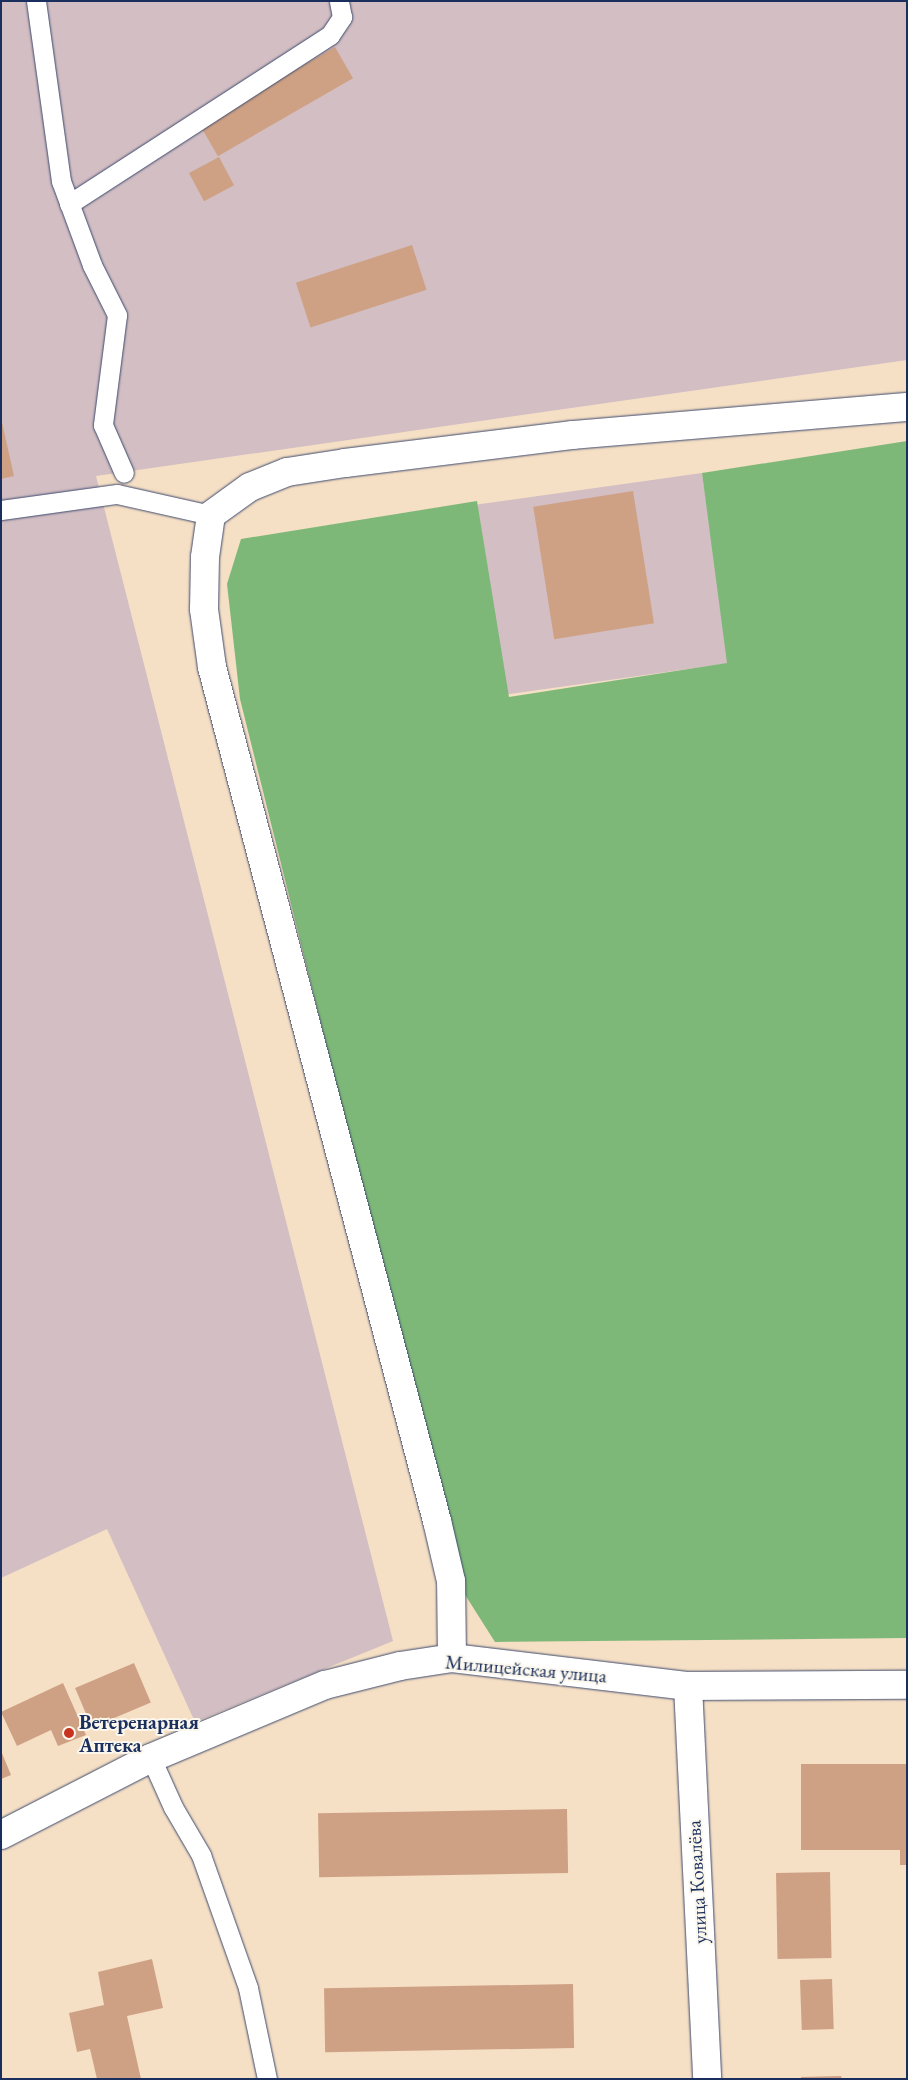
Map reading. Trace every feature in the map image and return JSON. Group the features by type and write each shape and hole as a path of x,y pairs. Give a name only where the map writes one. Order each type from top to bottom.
{"street":[{"path":"452,1658 451,1581 437,1521 212,667 204,609 205,557 211,515 250,487 288,472 345,463 573,434 907,407"},
{"name":"Милицейская улица","path":"1,1834 151,1758 325,1685 400,1666 452,1658 688,1686 907,1685"},
{"name":"улица Ковалёва","path":"688,1686 707,2079"}],"lane":[{"path":"36,1 61,181 92,265 117,315 103,425 124,473"},
{"path":"69,204 330,35 342,17 339,1"},
{"path":"1,510 77,497 117,494 211,515"},
{"path":"151,1758 173,1807 201,1856 248,1988 267,2079"}],"shaded area":[{"path":"1,1 907,1 907,360 96,476 393,1641 195,1722 107,1529 1,1578"},
{"path":"702,473 729,663 504,695 477,505"}],"green space":[{"path":"907,441 907,1638 495,1642 462,1590 240,699 227,584 241,539 477,501 509,697 727,663 702,473"}],"building":[{"path":"335,47 353,78 218,156 200,125"},
{"path":"219,157 234,185 204,201 189,173"},
{"path":"412,245 427,290 310,327 296,283"},
{"path":"1,418 14,476 1,479"},
{"path":"633,491 654,623 554,639 533,507"},
{"path":"134,1663 151,1703 92,1728 75,1688"},
{"path":"63,1683 86,1735 58,1746 51,1730 17,1746 1,1712"},
{"path":"1,1751 11,1775 1,1779"},
{"path":"801,1764 907,1764 907,1865 900,1865 900,1850 801,1850"},
{"path":"567,1809 568,1873 319,1877 318,1813"},
{"path":"830,1872 832,1958 778,1959 776,1873"},
{"path":"152,1959 163,2008 127,2016 141,2079 97,2079 90,2049 77,2052 69,2013 104,2005 98,1972"},
{"path":"832,1979 834,2029 802,2030 800,1980"},
{"path":"573,1984 574,2048 325,2052 324,1988"},
{"path":"841,2076 842,2079 801,2079 801,2077"}],"place":[{"name":"Ветеренарная Аптека","path":"69,1733"}]}
